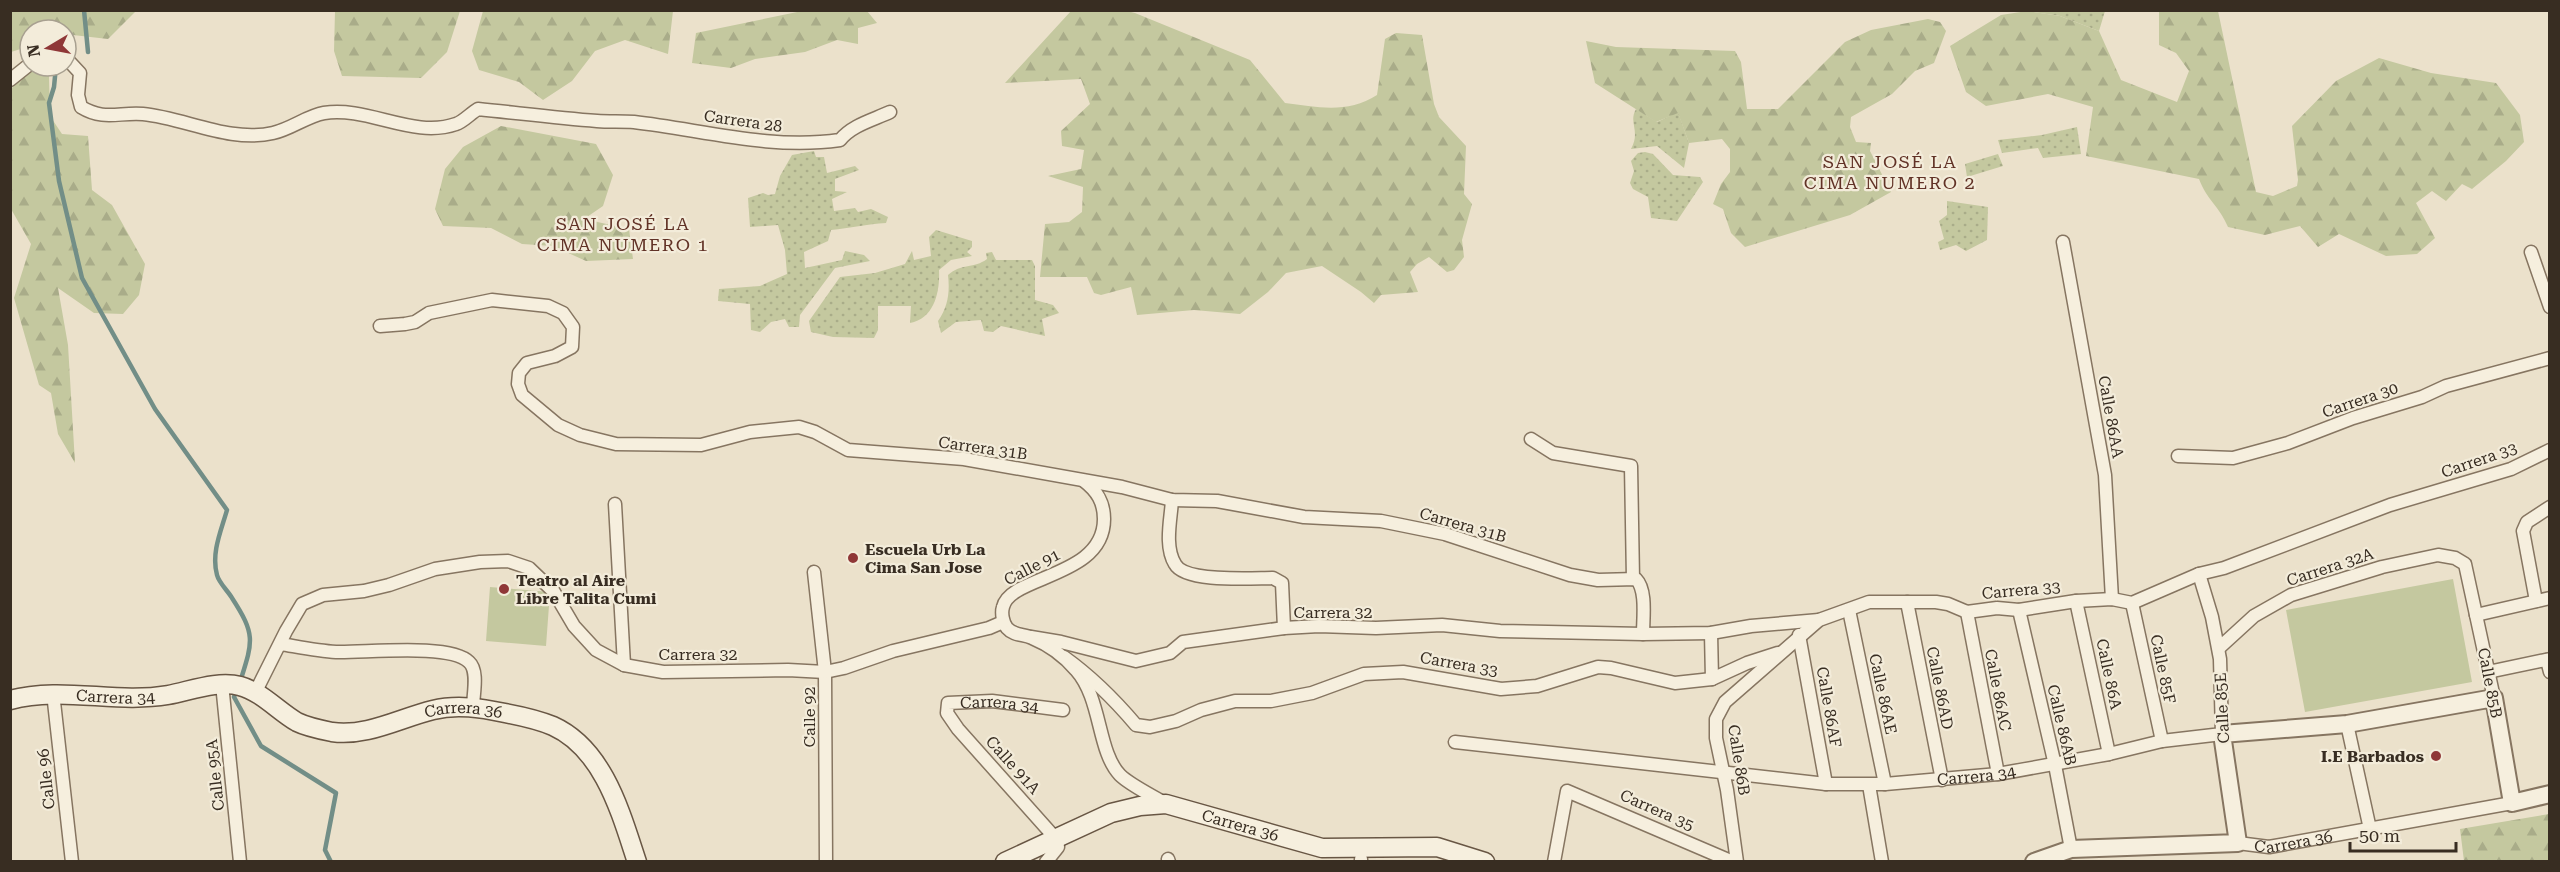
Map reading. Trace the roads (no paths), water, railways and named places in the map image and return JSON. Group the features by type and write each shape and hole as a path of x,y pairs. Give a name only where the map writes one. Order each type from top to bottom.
{"main road":[{"name":"Carrera 36","path":"222,684 232,684 255,693 299,723 330,732 347,733 369,730 440,708 473,707 553,726 568,734 583,748 601,773 619,806 637,861"},
{"name":"Carrera 34","path":"10,700 53,693 130,699 167,695 222,684"},
{"name":"Carrera 36","path":"1005,861 1111,813 1140,806 1166,804 1322,848 1436,854 1485,861"}],"street":[{"name":"Carrera 28","path":"78,71 80,73 78,95 81,107 89,112 113,117 129,113 156,115 200,127 247,134 273,133 324,113 360,115 426,128 456,124 478,109 597,121 634,122 714,133 764,143 810,144 840,140 857,126 890,112"},
{"name":"Calle 86AA","path":"2063,242 2105,475 2112,599"},
{"path":"2531,252 2550,307"},
{"name":"Carrera 31B","path":"380,326 415,322 429,313 492,300 548,306 563,313 573,327 572,347 555,356 526,363 519,373 518,384 522,395 558,425 580,435 615,444 701,445 750,432 799,427 815,432 848,450 964,459 1151,493 1172,500 1217,501 1304,517 1381,521 1445,534 1570,575 1598,579 1633,579"},
{"name":"Carrera 30","path":"2178,456 2233,458 2288,443 2353,418 2422,397 2446,386 2550,358"},
{"path":"1531,439 1553,453 1631,466 1633,579 1640,583 1643,634 1711,633 1751,626 1819,620"},
{"name":"Carrera 33","path":"1064,657 1096,681 1136,725 1150,727 1176,721 1235,701 1271,701 1312,693 1365,674 1403,672 1501,689 1537,686 1598,667 1675,683 1712,679 1747,663 1779,653 1799,634 1819,620 1869,602 1948,604 1967,612 1997,608 2019,610 2076,601 2112,599 2132,603 2199,574 2224,568 2390,505 2511,470 2550,450"},
{"name":"Calle 91","path":"1003,621 1002,608 1011,593 1069,568 1085,557 1098,541 1104,524 1104,511 1101,499 1084,481"},
{"path":"1172,500 1169,544 1175,566 1183,573 1209,577 1278,580 1282,583 1284,628"},
{"path":"615,504 624,665"},
{"path":"2536,602 2523,531 2527,522 2550,507"},
{"name":"Carrera 32A","path":"2219,648 2254,616 2291,595 2382,567 2438,555 2455,558 2465,564"},
{"name":"Carrera 32","path":"255,693 302,604 323,595 389,585 435,569 480,562 508,561 528,568 554,592 574,626 596,651 624,665 663,672 788,670 825,672 893,651 989,628 1003,621"},
{"name":"Calle 85B","path":"2465,564 2494,698 2512,803"},
{"name":"Calle 92","path":"814,572 825,672 826,861"},
{"name":"Calle 85E","path":"2199,574 2219,648 2222,734 2238,843"},
{"path":"2476,615 2550,598"},
{"name":"Calle 86A","path":"2076,601 2109,754"},
{"name":"Calle 86AD","path":"1907,602 1942,780"},
{"name":"Calle 85F","path":"2132,603 2162,741"},
{"name":"Calle 86AE","path":"1849,610 1885,784"},
{"name":"Calle 86AB","path":"2019,610 2055,765 2071,849"},
{"name":"Calle 86AC","path":"1967,612 1998,774"},
{"path":"1003,621 1013,633 1031,637 1064,657 1083,678 1094,702 1112,763 1120,776 1166,804"},
{"name":"Carrera 32","path":"1031,637 1061,642 1136,661 1170,653 1183,642 1284,628 1319,626 1376,628 1442,625 1500,631 1643,634"},
{"path":"1711,633 1712,679"},
{"name":"Calle 86AF","path":"1799,634 1826,784"},
{"path":"281,644 335,652 434,651 458,655 470,662 474,672 473,707"},
{"name":"Calle 86B","path":"1737,861 1724,772 1716,738 1716,719 1725,702 1766,668 1779,653"},
{"path":"2488,672 2548,659 2550,672"},
{"name":"Calle 95A","path":"222,684 240,861"},
{"name":"Calle 96","path":"53,693 72,861"},
{"name":"Carrera 34","path":"1455,742 1826,784 1869,785 1998,774 2055,765 2162,741 2346,724 2494,698"},
{"name":"Carrera 34","path":"947,712 948,703 954,701 992,701 1063,710"},
{"name":"Calle 91A","path":"947,712 958,729 1056,838"},
{"path":"2346,724 2370,829"},
{"path":"1869,785 1882,861"},
{"name":"Carrera 35","path":"1554,861 1567,791 1732,861"},
{"name":"Carrera 36","path":"2034,861 2071,849 2238,843 2269,847 2512,803 2550,794"},
{"path":"1046,861 1058,847 1056,838"}],"waterway":[{"path":"84,10 88,52"},
{"path":"55,78 49,103 59,181 82,278 155,409 227,510 218,542 215,567 218,578 240,611 249,630 250,647 240,682"},
{"path":"237,689 234,697 261,746 336,793 325,850 331,862"}],"place":[{"name":"Escuela Urb La Cima San Jose","path":"853,558"},
{"name":"Teatro al Aire Libre Talita Cumi","path":"504,589"},
{"name":"I.E Barbados","path":"2436,756"}],"district":[{"name":"SAN JOSÉ LA CIMA NUMERO 2","path":"1890,171"},
{"name":"SAN JOSÉ LA CIMA NUMERO 1","path":"623,233"}]}
